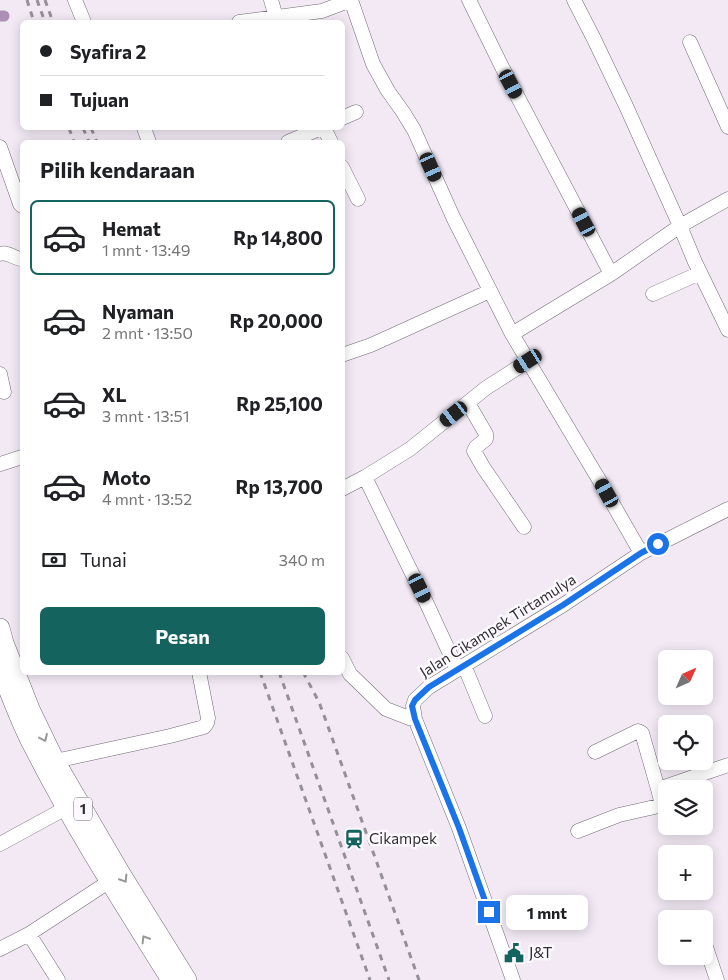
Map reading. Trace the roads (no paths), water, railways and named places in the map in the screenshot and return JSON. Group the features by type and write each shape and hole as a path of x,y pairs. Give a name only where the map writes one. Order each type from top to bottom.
{"highway":[{"name":"1","path":"2,638 30,709 55,761 121,874 188,980"},
{"name":"1","path":"0,669 32,744 66,808 171,980"}],"street":[{"path":"75,0 83,20"},
{"path":"271,0 282,19"},
{"path":"268,20 282,19 322,10 351,0 373,64 388,91 414,130 453,217 512,334 641,553"},
{"path":"469,0 506,75 611,274"},
{"path":"574,0 626,106 700,273 728,330"},
{"path":"690,42 728,127"},
{"path":"345,117 356,112"},
{"path":"293,140 317,130"},
{"path":"0,147 20,204"},
{"path":"345,173 358,199"},
{"path":"512,334 611,274 680,226 728,199"},
{"path":"0,254 5,253 20,259"},
{"path":"653,294 700,273"},
{"path":"345,354 371,345 490,290"},
{"path":"345,487 410,449 486,388 528,361"},
{"path":"0,374 4,392"},
{"path":"468,403 486,434 486,439 474,451 524,527"},
{"path":"0,464 20,458"},
{"path":"365,477 427,604 485,716"},
{"name":"Jalan Cikampek Tirtamulya","path":"415,719 412,706 415,700 429,687 563,605 641,553 728,509"},
{"path":"345,664 350,674 386,709 415,719 459,828 513,980"},
{"path":"55,761 204,727 208,718 200,675"},
{"path":"595,752 640,731 658,789"},
{"path":"684,780 728,765"},
{"path":"578,831 619,815 658,806"},
{"path":"0,844 66,808"},
{"path":"0,949 29,934 110,881"},
{"path":"29,934 58,980"},
{"path":"712,965 717,980"}],"railway":[{"path":"27,0 33,20"},
{"path":"37,0 44,20"},
{"path":"45,0 52,20"},
{"path":"70,130 73,140"},
{"path":"84,130 88,140"},
{"path":"92,130 96,140"},
{"path":"261,675 370,980"},
{"path":"280,675 389,980"},
{"path":"305,675 319,702 419,980"}],"place":[{"name":"Cikampek","path":"354,839"},
{"name":"J&T","path":"514,953"}]}
